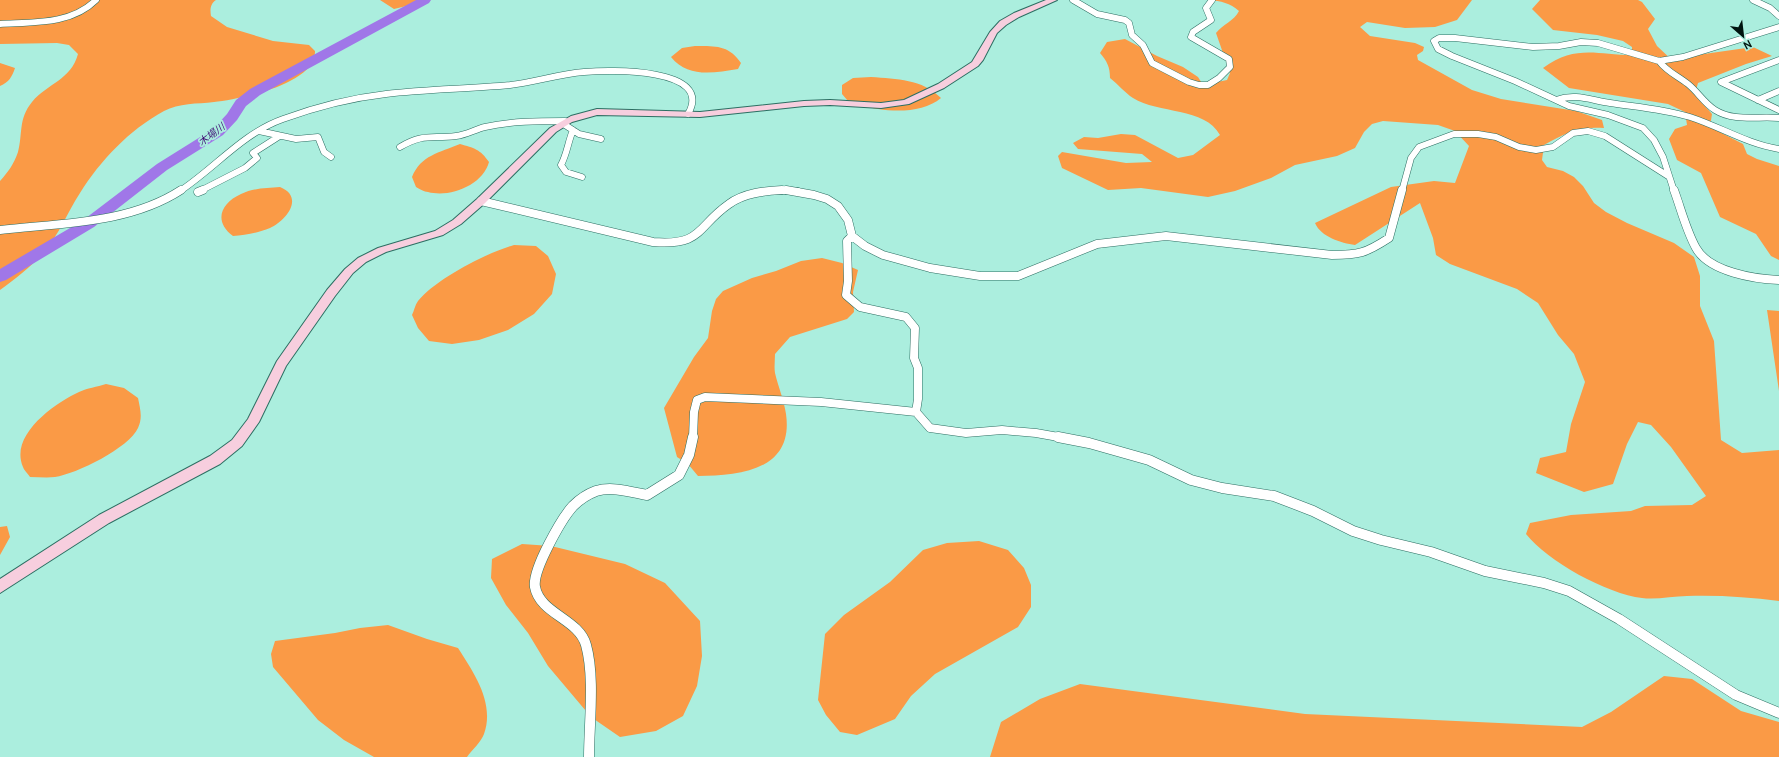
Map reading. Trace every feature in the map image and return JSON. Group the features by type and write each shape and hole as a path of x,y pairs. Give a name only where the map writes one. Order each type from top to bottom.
{"street":[{"path":"0,24 56,20 76,14 96,0"},
{"path":"0,587 104,519 214,460 237,443 253,422 281,364 331,293 349,271 362,260 382,250 439,233 457,222 563,122 578,116 597,112 688,114 739,113 814,103 837,102 863,106 908,102 968,70 978,61 996,29 1008,20 1054,0"},
{"path":"1073,0 1097,14 1125,20 1129,23 1132,35 1143,45 1152,63 1188,82 1199,85 1208,85 1215,82 1230,67 1229,59 1197,42 1191,37 1193,32 1211,20 1206,8 1212,0"},
{"path":"1753,0 1770,8 1779,16"},
{"path":"1779,27 1683,57 1659,61 1598,43 1581,42 1559,46 1533,47 1455,38 1439,38 1434,41 1438,49 1452,56 1515,81 1569,106 1616,117 1643,128 1654,140 1663,156 1668,176 1696,249 1724,269 1743,277 1779,280"},
{"path":"1779,60 1721,82 1779,110"},
{"path":"1659,61 1664,70 1688,84 1715,110 1723,114 1737,118 1779,118"},
{"path":"1770,64 1779,68"},
{"path":"0,230 118,215 148,207 194,182 250,136 280,120 326,106 369,96 512,85 584,72 656,74 680,81 692,92 694,102 688,114"},
{"path":"1758,100 1779,91"},
{"path":"1556,100 1571,95 1608,103 1652,107 1702,121 1758,146 1779,149"},
{"path":"400,147 414,139 423,137 457,136 486,127 532,121 563,122 579,134 601,139"},
{"path":"573,130 566,148 567,154 561,165 566,172 582,177"},
{"path":"259,131 278,137 310,139 318,137 324,152 331,157"},
{"path":"481,201 653,242 675,243 688,239 697,234 730,203 743,197 761,192 809,192 838,206 844,213 852,236 865,247 885,256 940,271 989,278 1018,276 1097,244 1166,236 1332,255 1356,255 1370,250 1389,238 1411,158 1419,147 1454,134 1478,134 1496,137 1519,147 1536,150 1553,147 1573,133 1588,131 1605,136 1668,176"},
{"path":"198,192 214,186 224,179 244,170 257,158 254,153 278,137"},
{"path":"852,236 847,241 848,281 846,295 860,307 906,317 915,328 914,358 918,368 918,399 916,412"},
{"path":"589,757 589,666 586,643 574,627 542,602 534,586 537,569 559,526 573,506 596,491 620,490 646,495 679,475 689,455 693,441 694,412 697,400 705,397 821,402 916,412 930,428 950,432 966,433 1002,430 1036,433 1089,443 1148,460 1191,480 1222,488 1274,496 1312,511 1353,531 1381,540 1431,552 1485,571 1544,583 1569,591 1619,619 1736,695 1779,713"}],"shaded area":[{"path":"0,0 216,0 211,7 211,16 227,27 273,41 309,45 315,51 312,63 303,72 290,81 275,88 226,100 176,106 164,111 139,127 116,147 97,169 80,193 49,246 28,268 0,290 0,181 10,168 18,152 23,121 28,108 38,96 65,76 75,63 78,54 69,45 57,43 0,44"},
{"path":"380,0 431,0 394,9"},
{"path":"1209,0 1472,0 1457,20 1435,27 1405,28 1367,22 1360,27 1370,36 1415,43 1424,47 1423,51 1417,55 1418,60 1472,90 1501,99 1576,111 1602,120 1604,128 1587,128 1572,131 1544,145 1542,160 1547,167 1563,171 1574,177 1583,186 1594,203 1606,212 1627,223 1674,243 1694,257 1700,276 1700,306 1714,341 1721,440 1742,453 1779,450 1779,601 1722,596 1642,598 1628,595 1612,590 1579,575 1548,555 1526,534 1530,523 1571,515 1631,511 1645,506 1692,505 1706,496 1671,447 1651,425 1638,422 1627,444 1613,484 1584,492 1536,473 1540,458 1566,452 1571,424 1585,382 1574,354 1558,335 1538,303 1517,289 1450,264 1436,255 1433,238 1420,203 1355,245 1344,243 1327,236 1318,228 1315,223 1391,187 1434,181 1455,183 1469,146 1455,131 1438,125 1383,121 1372,124 1364,132 1355,148 1337,156 1295,165 1271,178 1235,191 1208,197 1141,188 1108,190 1062,168 1058,156 1062,152 1126,163 1152,162 1142,154 1078,149 1073,143 1084,137 1098,138 1121,134 1135,135 1178,158 1193,155 1220,135 1213,126 1204,120 1192,115 1143,103 1127,94 1110,78 1108,64 1100,53 1107,42 1125,39 1157,56 1183,67 1198,77 1203,85 1227,80 1230,73 1216,33 1239,11 1225,3"},
{"path":"1540,0 1638,0 1642,2 1655,19 1648,29 1657,46 1673,61 1704,54 1753,47 1772,56 1746,64 1698,83 1697,92 1700,100 1712,114 1710,127 1743,144 1747,154 1779,166 1779,260 1771,256 1756,234 1720,217 1701,173 1677,160 1669,139 1675,129 1687,125 1685,112 1668,104 1569,88 1543,68 1566,56 1576,53 1587,52 1632,55 1632,47 1623,41 1597,35 1553,30 1532,9"},
{"path":"695,46 721,48 732,53 741,63 738,69 719,72 702,72 685,68 671,57 682,48"},
{"path":"0,63 15,68 10,79 0,86"},
{"path":"871,77 909,81 926,87 941,98 933,103 913,110 891,110 852,103 842,94 842,85 853,78"},
{"path":"460,144 483,154 489,162 486,170 480,177 464,188 446,193 426,192 416,187 412,177 420,164 438,153"},
{"path":"280,187 287,191 291,197 292,203 287,215 276,225 252,234 233,236 227,230 221,218 224,207 228,202 241,194 250,191"},
{"path":"514,245 536,246 548,256 556,274 552,294 534,314 508,330 479,340 452,344 429,341 418,328 412,315 418,301 437,284 462,268 476,260"},
{"path":"822,258 842,263 858,270 853,292 854,312 847,319 790,337 775,354 775,373 786,414 786,433 782,447 773,458 761,466 731,474 698,476 688,464 677,457 664,408 694,357 708,338 712,311 716,299 723,291 752,278 776,271 801,261"},
{"path":"1767,310 1779,311 1779,391"},
{"path":"106,384 124,388 138,398 141,413 140,424 133,436 113,452 76,471 55,477 30,477 24,468 20,455 22,443 28,432 47,412 69,397 82,391"},
{"path":"7,526 10,537 0,555 0,527"},
{"path":"979,541 1008,550 1024,568 1031,585 1031,607 1018,627 935,674 911,696 895,719 857,735 840,732 826,715 818,700 825,634 844,615 890,582 923,550 947,543"},
{"path":"522,544 551,546 625,564 665,583 700,621 702,656 697,686 683,716 656,731 620,737 591,717 548,666 528,633 506,605 491,578 492,559"},
{"path":"388,625 458,648 476,678 485,700 487,722 483,737 467,757 374,757 344,740 318,720 273,667 271,654 275,641"},
{"path":"1664,676 1692,679 1741,711 1779,722 1779,757 990,757 1001,722 1040,699 1080,684 1305,714 1582,727 1611,712"}],"waterway":[{"name":"木場川","path":"0,276 88,224 162,167 218,132 232,117 241,103 255,92 425,0"}]}
